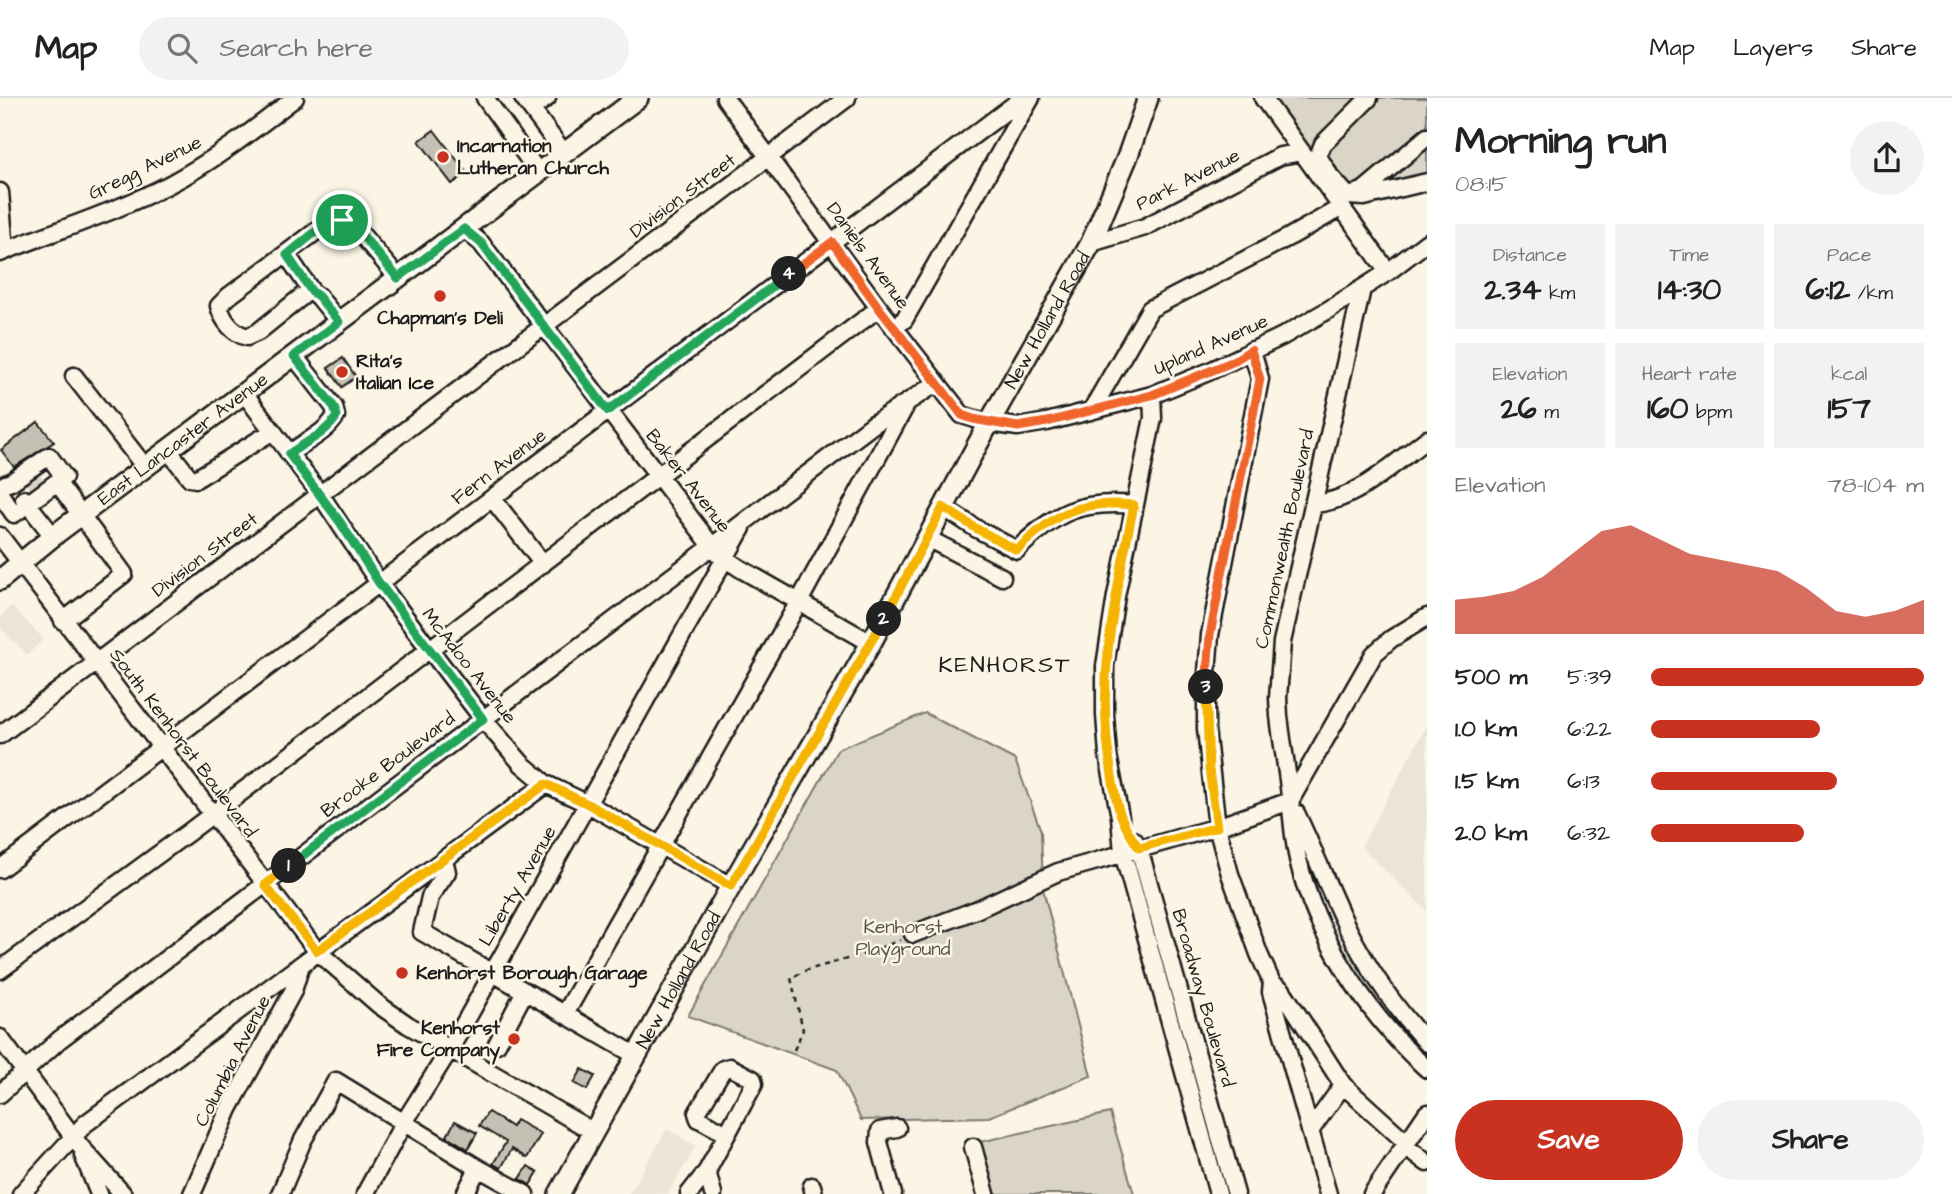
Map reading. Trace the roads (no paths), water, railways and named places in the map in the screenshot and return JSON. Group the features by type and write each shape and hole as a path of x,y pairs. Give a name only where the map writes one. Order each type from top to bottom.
{"main road":[{"name":"East Lancaster Avenue","path":"0,580 53,536 638,98"},
{"name":"New Holland Road","path":"559,1194 871,643 989,423 1091,243 1127,158 1148,98"}],"street":[{"name":"Gregg Avenue","path":"2,252 119,207 170,183 230,148 295,98"},
{"path":"485,98 538,172"},
{"path":"547,98 527,103 564,153"},
{"name":"Daniels Avenue","path":"725,98 879,308 962,415 989,423"},
{"name":"Division Street","path":"0,734 847,98"},
{"name":"Fern Avenue","path":"0,869 1023,98"},
{"path":"894,328 904,320 1031,98"},
{"path":"1264,98 1302,152 1345,202"},
{"path":"1369,98 1323,144 1318,156 1388,272"},
{"path":"1091,411 1150,309 1291,236 1364,190 1427,136"},
{"name":"Park Avenue","path":"1091,243 1145,227 1280,156 1302,152"},
{"path":"1345,202 1427,182"},
{"path":"0,192 2,252"},
{"path":"312,292 258,332 247,337 237,334 222,316 219,306 330,220 351,222 398,278"},
{"name":"Baker Avenue","path":"464,229 481,243 658,477 725,560 871,643"},
{"name":"Upland Avenue","path":"989,423 1025,427 1091,411 1152,395 1232,362 1283,336 1362,289 1427,242"},
{"path":"287,255 312,292 339,322"},
{"name":"Commonwealth Boulevard","path":"1362,289 1282,642 1279,716 1297,857 1306,890 1324,932 1355,984 1405,1049 1427,1069"},
{"path":"0,970 211,815 879,308"},
{"path":"1251,350 1260,379 1217,600 1208,662 1206,729 1217,827 1230,873 1272,983 1271,992 1328,1194"},
{"path":"289,454 317,436 332,424 337,416 294,356"},
{"path":"74,376 145,467"},
{"name":"Brooke Boulevard","path":"0,1094 59,1040 875,423 937,383"},
{"name":"McAdoo Avenue","path":"244,393 320,495 379,583 512,754 546,784 588,804 731,886"},
{"name":"Broadway Boulevard","path":"1152,395 1153,418 1111,622 1105,666 1108,755 1120,817 1236,1194"},
{"name":"Brooke Boulevard","path":"565,1014 908,402"},
{"path":"168,450 190,478 196,479 273,431"},
{"path":"1313,504 1352,494 1427,439"},
{"path":"39,482 82,515 124,573 63,621"},
{"path":"11,489 39,482"},
{"path":"11,489 39,482"},
{"path":"11,489 53,536"},
{"path":"492,498 543,564"},
{"path":"943,507 1017,550 1039,529 1072,508 1109,502 1134,505"},
{"name":"Liberty Avenue","path":"365,1194 403,1124 450,1049 745,523"},
{"name":"South Kenhorst Boulevard","path":"0,536 317,951 379,1005 594,1132"},
{"path":"927,538 1002,577"},
{"path":"913,934 978,909 1058,872 1217,827 1290,801 1374,654 1391,639 1427,617"},
{"name":"Columbia Avenue","path":"192,1194 229,1109 293,991 301,965 546,784"},
{"name":"Commonwealth Boulevard","path":"1290,801 1362,955 1397,1007 1427,1043"},
{"name":"Broadway Boulevard","path":"1131,850 1218,1194"},
{"path":"444,859 447,872 430,897 422,932 637,1056"},
{"path":"21,1194 77,1141 85,1124 301,965"},
{"path":"1272,983 1282,990 1343,1085 1427,1164"},
{"path":"497,1044 525,991"},
{"path":"0,1038 77,1141 123,1194"},
{"path":"280,1194 303,1140 336,1081 403,1124 525,1194"},
{"path":"1310,1132 1343,1085"},
{"path":"1372,1194 1427,1113"},
{"path":"893,1194 879,1142 880,1131 897,1128"},
{"path":"689,1194 707,1171 727,1134"},
{"path":"77,1141 99,1194"},
{"path":"973,1147 986,1194"},
{"path":"465,1194 478,1168"},
{"path":"707,1171 713,1194"}],"tunnel":[{"path":"30,476 39,487"}],"place":[{"name":"Incarnation Lutheran Church","path":"443,157"},
{"name":"Chapman's Deli","path":"440,296"},
{"name":"Rita's Italian Ice","path":"342,372"},
{"name":"Kenhorst Borough Garage","path":"402,973"},
{"name":"Kenhorst Fire Company","path":"514,1039"}],"district":[{"name":"KENHORST","path":"1005,665"}],"park label":[{"name":"Kenhorst Playground","path":"903,938"}]}
